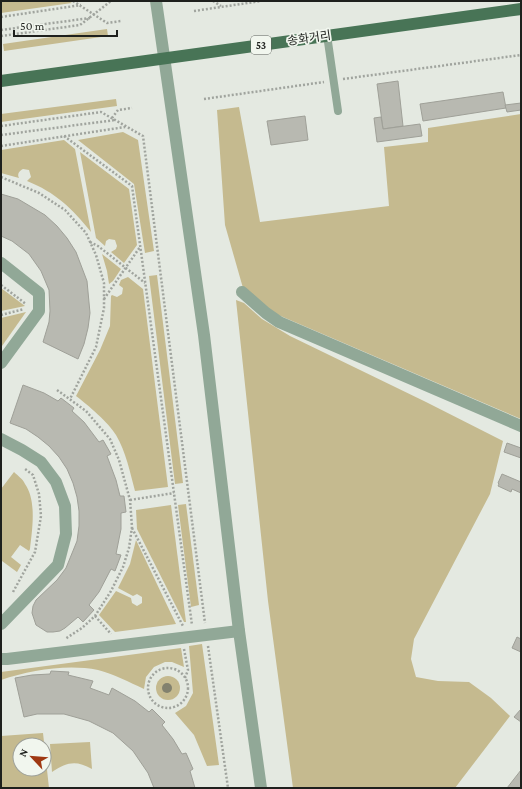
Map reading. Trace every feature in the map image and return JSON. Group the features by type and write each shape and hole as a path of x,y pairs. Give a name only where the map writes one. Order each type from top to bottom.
{"main road":[{"name":"송화거리","path":"1,81 521,9"}],"street":[{"path":"156,1 204,335 239,631 261,788"},
{"path":"1,263 39,293 39,311 1,363"},
{"path":"242,292 278,322 521,426"},
{"path":"1,439 41,462 56,482 65,506 66,534 58,565 1,624"},
{"path":"1,659 188,640 207,635 239,631"}],"lane":[{"path":"327,35 338,110"}],"path":[{"path":"73,1 107,23 121,21"},
{"path":"1,36 80,25 111,1"},
{"path":"213,1 221,7"},
{"path":"194,11 261,1"},
{"path":"1,17 81,6"},
{"path":"1,30 90,17"},
{"path":"340,80 521,55"},
{"path":"204,99 326,82"},
{"path":"112,118 118,110 132,108"},
{"path":"1,126 101,112 143,136 228,788"},
{"path":"1,135 115,120"},
{"path":"1,146 126,127"},
{"path":"64,136 132,186 174,493 188,640 188,670 185,678 188,690 186,696 178,705 166,708 155,703 151,698 148,686 150,680 158,671 169,668 175,670 185,678"},
{"path":"1,177 39,193 65,210 86,234 96,254 104,283 104,308 96,347 70,399"},
{"path":"90,241 145,284"},
{"path":"104,299 140,247"},
{"path":"1,285 31,308 1,315"},
{"path":"57,390 86,411 110,439 119,460 130,500 132,527 129,548 123,567 111,591 94,616 82,628 59,642"},
{"path":"11,595 35,552 41,516 39,494 33,475 22,466"},
{"path":"130,500 174,493"},
{"path":"132,527 183,627"},
{"path":"94,616 113,636"}],"shaded area":[{"path":"1,1 68,1 72,3 1,13"},
{"path":"107,29 108,36 4,51 3,44"},
{"path":"116,99 117,106 1,122 1,114"},
{"path":"239,107 260,222 389,206 384,147 428,142 428,128 521,114 521,419 276,314 243,288 225,225 217,110"},
{"path":"123,132 138,140 154,251 145,253 134,184 78,140"},
{"path":"64,140 75,149 91,232 63,202 46,190 27,181 31,177 29,170 23,169 20,171 18,174 19,178 1,173 1,150"},
{"path":"80,152 129,189 137,245 124,263 111,252 116,249 117,246 115,240 109,239 106,241 105,246 96,238"},
{"path":"102,254 121,269 113,281 109,284 107,271"},
{"path":"157,275 183,483 175,484 149,276"},
{"path":"128,277 143,289 168,487 135,491 125,455 113,430 92,409 76,396 100,350 110,326 111,296 117,297 122,294 123,288 119,285 121,280"},
{"path":"1,288 25,306 1,311"},
{"path":"236,300 244,303 262,319 290,336 503,441 490,494 414,639 411,659 416,677 438,681 469,682 491,698 510,716 455,788 293,788 268,601"},
{"path":"26,312 2,346 1,318"},
{"path":"14,472 23,481 29,491 33,516 29,551 20,545 11,557 21,565 17,572 2,561 1,562 1,489"},
{"path":"186,504 199,605 191,607 178,505"},
{"path":"171,505 186,622 184,622 137,529 136,510"},
{"path":"136,540 176,624 115,632 99,615 116,591 131,598 132,603 137,606 142,603 142,597 137,594 133,596 118,588 130,564"},
{"path":"202,644 219,765 207,766 194,735 175,713 186,706 193,693 189,646"},
{"path":"181,648 184,667 172,662 165,662 154,667 146,677 144,689 110,674 86,668 49,669 24,673 1,680 1,672"},
{"path":"168,676 177,679 180,688 177,697 168,700 159,697 156,688 159,679"},
{"path":"43,733 43,737 12,737 12,777 48,777 49,788 1,788 1,736"},
{"path":"90,742 92,769 81,764 72,763 62,766 52,772 52,744"}],"building":[{"path":"398,81 403,126 383,129 377,84"},
{"path":"503,92 506,108 423,121 420,104"},
{"path":"521,103 521,110 507,112 505,105"},
{"path":"305,116 308,140 271,145 267,121"},
{"path":"381,117 383,129 420,124 422,136 377,142 374,118"},
{"path":"1,194 18,199 45,215 57,226 76,252 87,281 90,313 84,344 78,359 43,342 49,322 49,290 41,271 29,254 12,241 1,236"},
{"path":"23,385 44,393 58,401 61,398 74,408 72,411 84,422 99,442 103,440 111,454 107,456 120,496 124,496 126,512 121,513 121,529 116,554 121,555 115,571 111,569 99,592 89,605 94,610 83,622 78,617 60,631 53,632 47,632 36,625 32,613 33,606 36,600 57,580 66,568 77,541 79,511 73,483 67,469 59,457 38,437 26,429 10,423"},
{"path":"507,443 521,448 521,458 504,452"},
{"path":"502,474 521,482 521,493 512,489 511,492 498,486"},
{"path":"517,637 521,639 521,652 512,648"},
{"path":"51,671 69,672 68,675 93,681 90,688 109,695 112,688 135,701 149,712 152,709 165,722 162,725 182,754 186,753 193,769 190,771 195,788 154,788 148,773 133,751 113,733 89,721 64,714 37,714 24,717 15,678 50,674"},
{"path":"521,709 521,722 514,717"},
{"path":"521,770 521,788 507,788"}]}
